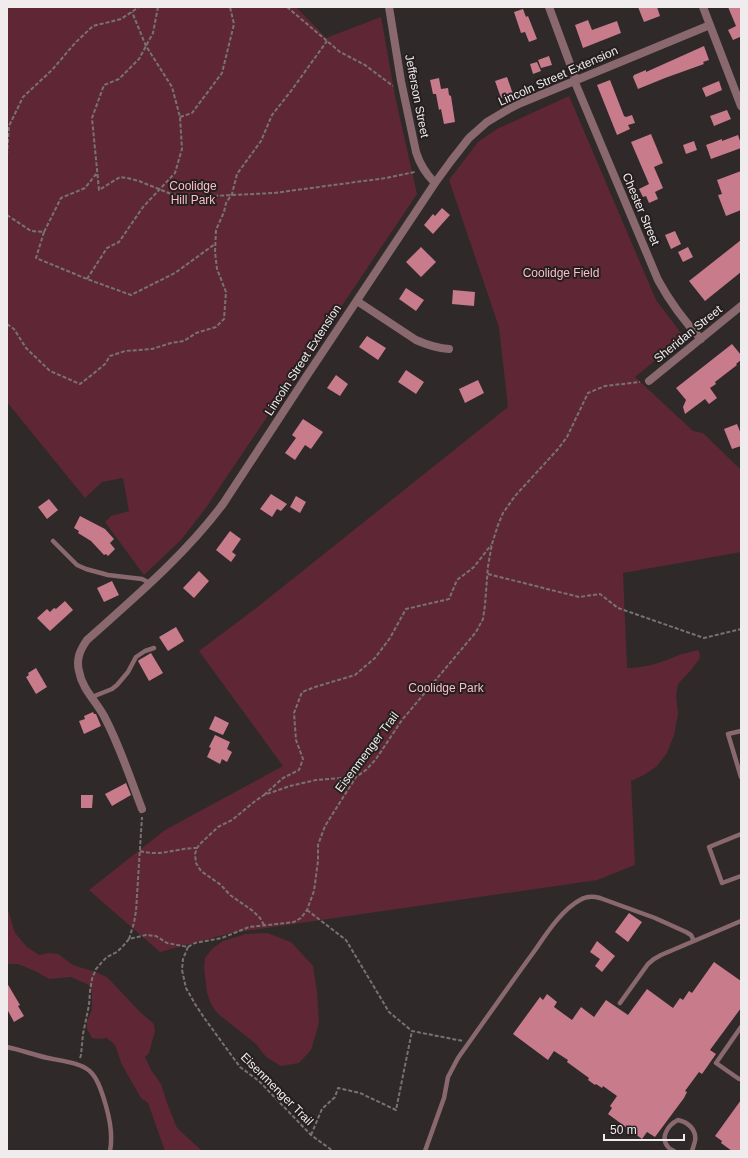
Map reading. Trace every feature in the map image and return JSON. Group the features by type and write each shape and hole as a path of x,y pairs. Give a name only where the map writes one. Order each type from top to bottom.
{"street":[{"name":"Jefferson Street","path":"389,7 403,91 416,152 424,171 435,183"},
{"name":"Chester Street","path":"548,7 575,80 658,280 674,306 701,339"},
{"path":"703,7 741,106"},
{"name":"Lincoln Street Extension","path":"142,809 113,736 104,717 85,688 79,672 78,658 80,651 87,640 188,547 223,504 435,183 461,148 478,129 509,109 575,80 710,25"},
{"path":"357,301 416,340 426,345 449,349"},
{"name":"Sheridan Street","path":"649,381 741,306"}],"lane":[{"path":"53,541 77,565 86,569 108,575 142,579 150,583"},
{"path":"92,697 112,689 128,672 136,657 145,651 154,648"},
{"path":"741,731 728,734 741,777"},
{"path":"741,834 709,847 722,883 741,876"},
{"path":"425,1151 444,1098 448,1077 458,1058 543,938 563,914 580,899 587,897 600,898 655,918 686,932 691,935 694,940"},
{"path":"620,1003 648,964 654,959 694,940 741,921"},
{"path":"741,1027 716,1062 739,1080 741,1079"},
{"path":"7,1047 38,1056 78,1064 90,1070 95,1076 107,1110 111,1138 110,1151"},
{"path":"674,1151 668,1147 665,1141 666,1133 668,1127 678,1120 683,1121 693,1129 695,1141 692,1151"}],"path":[{"path":"7,155 9,126 23,97 52,70 75,43 93,26 121,19 139,7"},
{"path":"158,7 153,33 139,59 119,79 104,85 92,118 99,190 120,177 139,181 171,194 192,197 274,193 386,178 424,171"},
{"path":"180,117 192,113 222,73 234,24 230,7"},
{"path":"287,7 340,52 365,65 394,88 403,91"},
{"path":"87,279 107,248 119,242 143,207 175,173 182,149 180,117 172,87 146,46 132,12"},
{"path":"7,324 14,329 26,348 50,371 80,384 104,364 110,356 125,351 152,349 171,343 184,341 196,333 216,327 224,320 226,292 217,269 215,244 216,230 224,212 226,203 232,194 237,174 261,141 272,115 327,41"},
{"path":"97,173 85,188 61,198 44,232 36,258 131,295 175,273 215,244"},
{"path":"7,215 31,231 44,232"},
{"name":"Eisenmenger Trail","path":"333,1151 311,1135 260,1080 240,1067 195,1004 186,988 182,970 183,959 188,947 195,943 222,938 248,927 286,924 301,918 307,910 314,891 318,861 318,845 325,826 356,777 366,770 376,759 402,720 476,632 483,619 487,574 492,544 503,513 515,496 567,437 588,393 605,386 649,381"},
{"name":"Eisenmenger Trail","path":"264,795 283,778 299,770 303,759 296,740 294,713 302,692 355,675 375,658 390,638 406,609 449,599 457,580 474,566 492,544"},
{"path":"487,574 579,597 600,594 618,608 704,638 741,629"},
{"path":"264,925 253,911 230,895 221,885 201,871 196,863 195,854 197,848 218,827 232,820 264,795 290,786 316,780 356,777"},
{"path":"78,1064 81,1055 92,979 96,969 107,957 117,952 129,939 134,923 142,809"},
{"path":"140,851 157,854 168,853 186,848 197,848"},
{"path":"307,910 346,940 389,1012 412,1031 469,1042"},
{"name":"Eisenmenger Trail","path":"129,939 146,935 156,936 167,943 188,947"},
{"path":"311,1135 322,1109 335,1097 338,1088 360,1093 396,1110 412,1031"}],"green space":[{"name":"Coolidge Hill Park","path":"7,7 296,7 326,38 381,17 395,96 417,194 205,509 181,540 144,575 105,522 111,516 129,511 123,478 102,482 85,498 7,402"},
{"name":"Coolidge Park","path":"569,96 656,300 684,337 635,377 693,431 703,433 741,470 741,552 623,573 627,668 653,665 682,654 699,650 700,658 678,684 676,696 678,714 674,735 667,753 657,766 644,775 631,781 635,865 597,880 231,933 160,952 89,890 165,830 283,766 199,651 255,609 508,407 499,327 449,180 478,142 497,129"},
{"path":"7,907 15,933 27,947 39,955 49,953 58,954 73,965 107,977 140,1012 154,1024 155,1032 149,1053 145,1057 151,1070 161,1084 177,1128 202,1151 165,1151 148,1103 141,1098 122,1065 115,1045 107,1038 92,1038 87,1029 87,1021 92,1009 92,992 89,985 71,977 49,979 18,964 7,963"},
{"path":"267,933 291,942 313,966 317,992 319,1023 311,1050 299,1063 281,1066 266,1057 256,1044 217,1013 211,1004 207,993 204,968 205,958 213,948 223,941 246,934"}],"building":[{"path":"638,7 657,7 660,16 644,22"},
{"path":"728,7 741,7 741,37 733,40 728,30 736,26"},
{"path":"523,9 526,17 528,16 537,39 529,42 525,32 521,33 514,12"},
{"path":"588,20 592,30 617,21 621,33 583,48 575,25"},
{"path":"704,46 709,60 703,62 704,64 638,89 633,77 634,75 646,70 646,72"},
{"path":"549,56 552,65 541,68 538,60"},
{"path":"537,62 541,71 533,74 530,64"},
{"path":"507,77 513,94 501,98 495,81"},
{"path":"439,78 441,89 448,88 449,95 451,96 455,122 444,124 441,109 439,110 436,94 433,94 430,80"},
{"path":"610,80 624,116 626,117 632,115 635,123 628,125 630,129 617,135 597,85"},
{"path":"719,81 722,90 706,97 702,88"},
{"path":"727,110 731,119 714,126 710,116"},
{"path":"651,134 663,163 654,167 663,188 655,192 658,199 649,203 646,196 643,197 639,189 649,184 631,142"},
{"path":"738,135 741,148 711,159 706,145"},
{"path":"694,141 697,150 686,154 683,145"},
{"path":"741,171 741,210 726,216 718,195 722,194 717,180"},
{"path":"442,208 450,215 433,234 424,225 433,214 435,216"},
{"path":"675,231 681,244 671,249 665,235"},
{"path":"741,240 741,272 705,301 689,281"},
{"path":"421,247 436,262 421,277 406,262"},
{"path":"688,247 693,257 683,262 678,252"},
{"path":"406,288 424,300 416,311 399,299"},
{"path":"453,290 475,292 474,306 452,304"},
{"path":"367,336 386,348 378,360 359,347"},
{"path":"732,344 741,355 741,360 710,388 717,398 709,404 705,399 685,414 683,407 686,400 676,388"},
{"path":"406,370 424,382 416,394 398,382"},
{"path":"336,375 348,384 340,396 327,388"},
{"path":"478,380 484,393 465,403 459,389"},
{"path":"303,419 323,432 311,449 305,445 295,460 285,453 296,438 292,435"},
{"path":"737,424 741,434 741,446 732,449 724,429"},
{"path":"271,494 287,504 281,511 277,509 272,517 260,509"},
{"path":"296,496 306,502 300,513 290,507"},
{"path":"49,499 58,510 47,519 38,507"},
{"path":"80,516 105,529 114,539 110,543 115,549 108,556 106,554 104,555 91,541 78,533 79,531 74,528"},
{"path":"230,531 241,539 232,552 236,555 231,562 216,550"},
{"path":"199,571 209,581 194,598 183,588"},
{"path":"112,581 119,595 104,602 97,588"},
{"path":"65,601 73,610 50,631 37,618 47,609 50,612"},
{"path":"176,627 184,641 168,651 159,637"},
{"path":"151,653 163,673 149,681 138,661"},
{"path":"36,668 47,687 36,694 26,677 29,675 28,673"},
{"path":"93,712 96,714 101,726 84,734 79,721 85,719 84,716"},
{"path":"215,716 229,723 223,735 209,729"},
{"path":"215,735 230,742 227,749 232,752 227,762 222,759 220,764 207,757 211,748 209,747"},
{"path":"126,783 131,795 112,806 105,794"},
{"path":"81,795 93,795 92,808 81,808"},
{"path":"629,913 642,922 628,942 615,932"},
{"path":"597,941 615,956 602,972 595,966 600,959 590,952"},
{"path":"714,962 741,981 741,1008 710,1050 716,1054 702,1074 699,1072 685,1091 687,1092 684,1098 655,1137 647,1132 642,1139 608,1114 612,1108 610,1106 617,1096 603,1086 602,1088 588,1080 589,1078 567,1062 568,1060 554,1051 548,1060 513,1034 540,997 543,1000 547,994 557,1002 554,1007 572,1020 581,1007 594,1017 606,1000 628,1015 647,989 673,1008 680,998 683,1000 689,991 692,993"},
{"path":"7,983 20,1005 18,1006 24,1016 14,1022 7,1009"},
{"path":"741,1100 741,1151 732,1151 721,1143 722,1141 715,1136"}],"park label":[{"name":"Coolidge Field","path":"561,273"}]}
